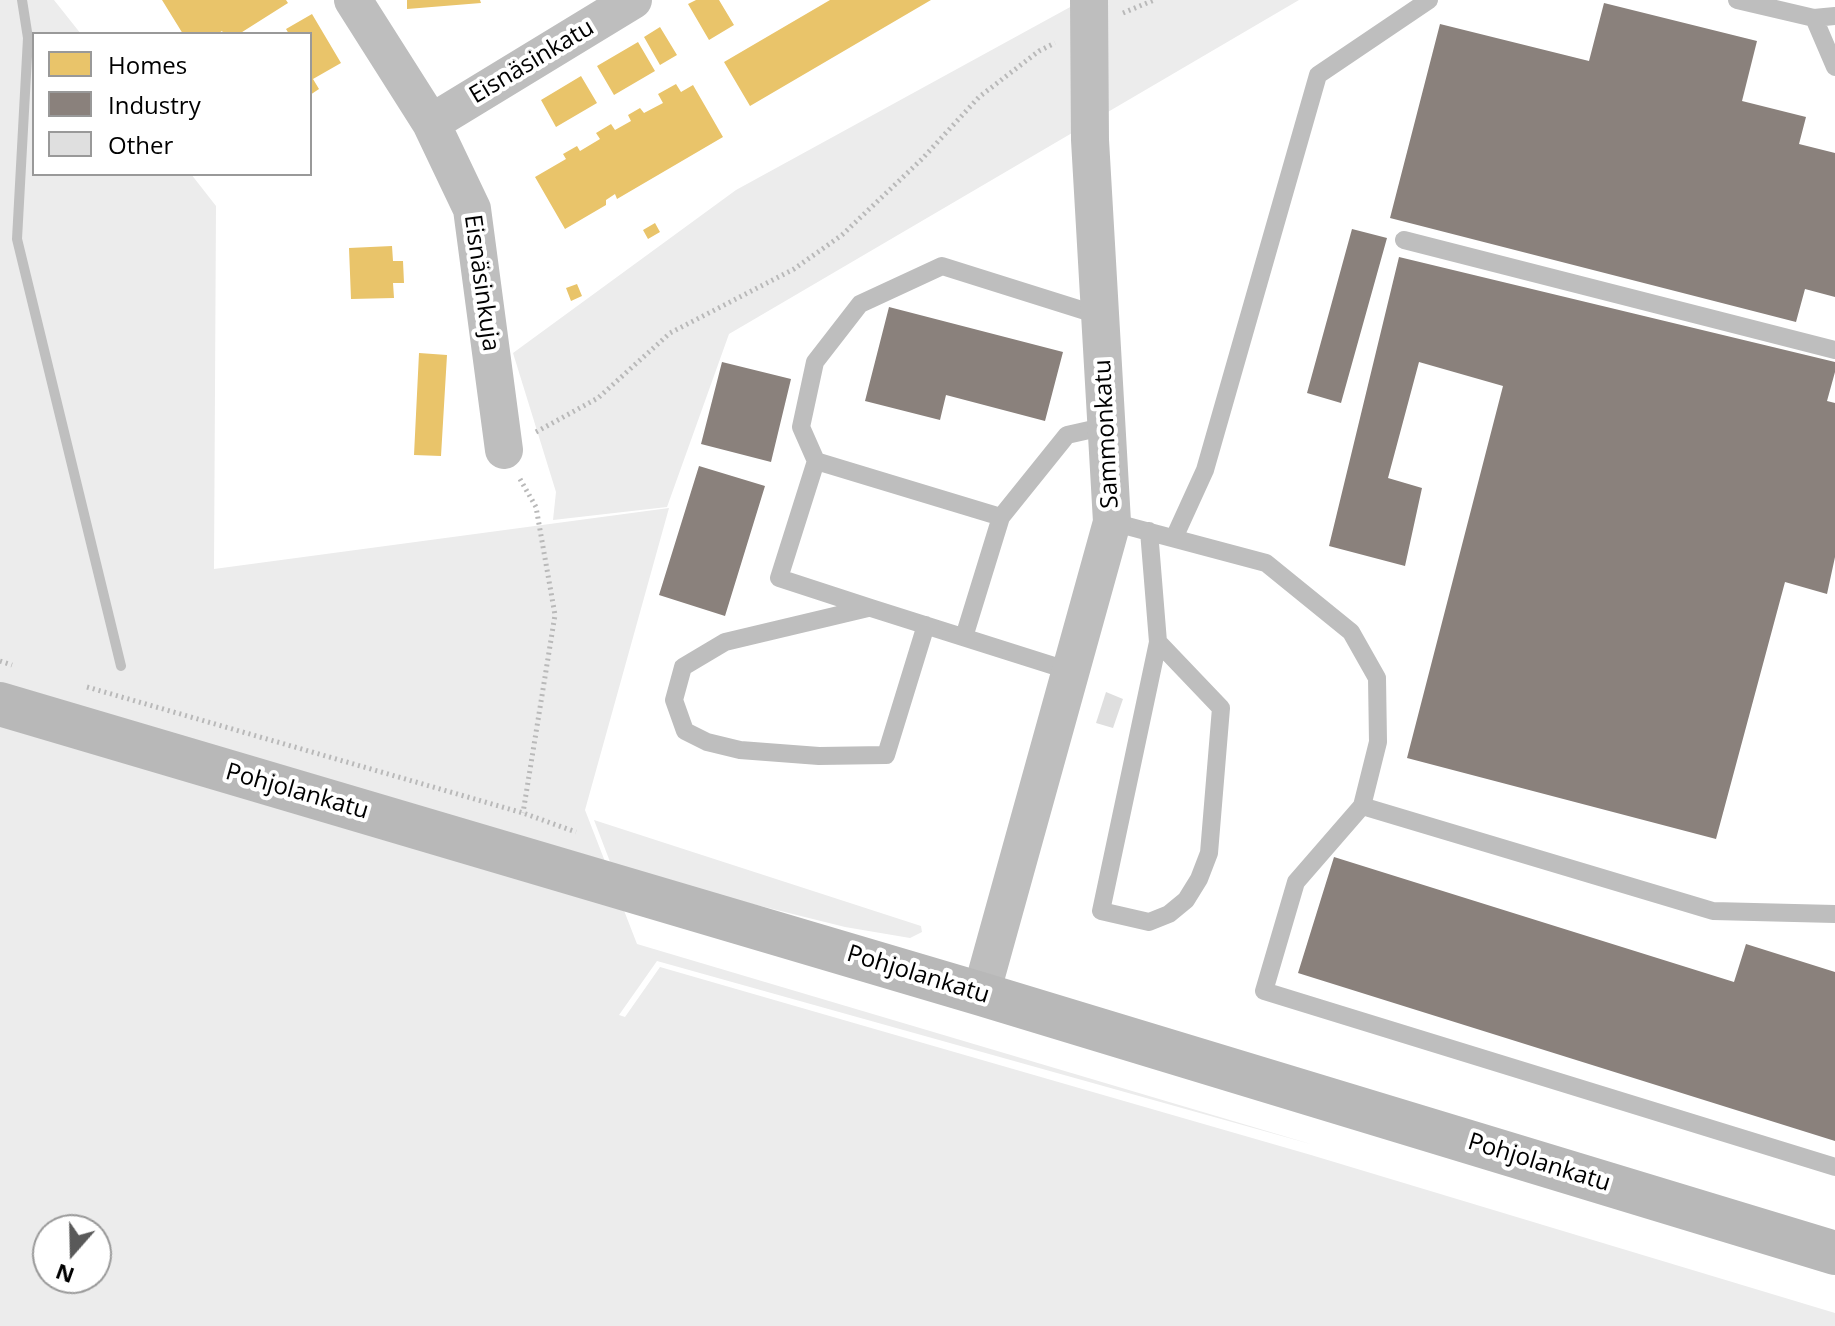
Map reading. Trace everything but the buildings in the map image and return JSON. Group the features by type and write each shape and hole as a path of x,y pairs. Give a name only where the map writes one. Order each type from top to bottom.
{"main road":[{"name":"Pohjolankatu","path":"0,704 981,994 1835,1253"}],"street":[{"name":"Eisnäsinkuja","path":"353,0 431,123 472,209 504,450"},
{"name":"Eisnäsinkatu","path":"431,123 633,0"},
{"name":"Sammonkatu","path":"981,994 1112,522 1090,140 1090,14"}],"lane":[{"path":"1174,538 1205,470 1318,75 1429,0"},
{"path":"1737,0 1814,18 1835,16"},
{"path":"1814,18 1835,67"},
{"path":"1404,240 1835,350"},
{"path":"1070,671 779,578 816,461 801,427 815,362 860,304 942,266 1101,316"},
{"path":"964,637 1001,517 1067,435 1107,426"},
{"path":"816,461 1001,517"},
{"path":"1112,522 1266,563 1351,632 1377,678 1378,742 1362,806 1296,882 1264,991 1835,1167"},
{"path":"1149,531 1158,642 1101,911 1149,922 1169,914 1186,900 1199,879 1209,853 1221,708 1158,642"},
{"path":"871,608 725,642 683,667 674,700 685,731 707,742 740,750 819,756 886,755 926,625"},
{"path":"1362,806 1713,911 1835,914"}],"path":[{"path":"523,813 555,615 536,507 504,450 598,398 670,333 794,269 842,235 922,159 979,97 1090,14 1154,0"}],"shaded area":[{"path":"0,0 54,0 79,32 32,32 32,176 193,176 216,206 214,569 669,508 585,810 637,944 1314,1145 657,961 619,1015 625,1017 660,967 1311,1155 1835,1313 1835,1326 0,1326"},
{"path":"1083,0 1299,0 729,334 667,507 553,520 556,492 513,353 736,190"},
{"path":"594,820 921,926 922,932 910,938 845,927 624,872 612,867"}],"waterway":[{"path":"22,0 28,38 17,239 121,666"}]}
